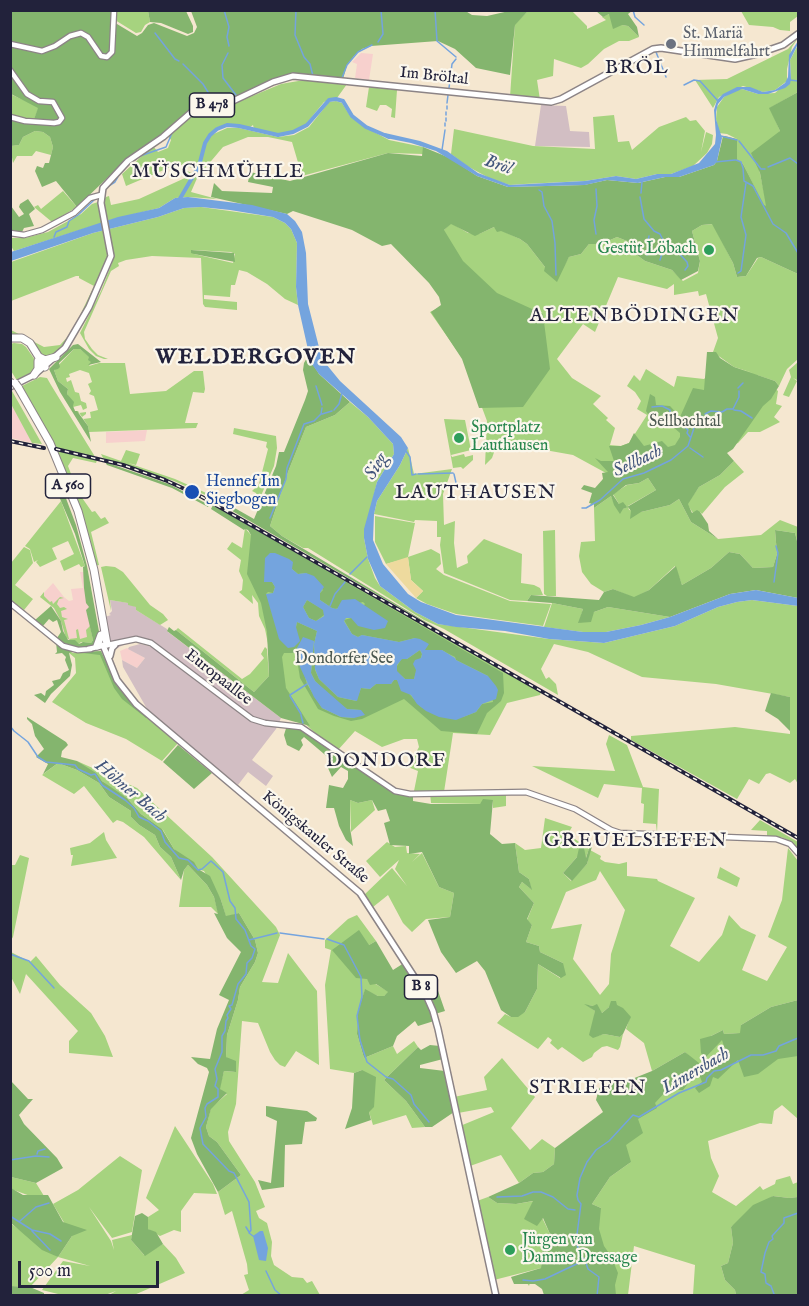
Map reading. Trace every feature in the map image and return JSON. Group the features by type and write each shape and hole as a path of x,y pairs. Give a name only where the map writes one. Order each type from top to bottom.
{"highway":[{"path":"10,340 27,340 44,368"},
{"path":"38,358 45,360 56,357"},
{"path":"34,375 38,369 38,358"},
{"name":"A 560","path":"10,376 13,385 50,443 78,511 94,570 103,635 107,645"}],"main road":[{"path":"10,44 42,51 53,48 70,36 82,33 88,37 100,56 108,57 112,52 114,10"},
{"name":"Im Bröltal","path":"101,195 104,186 128,161 163,137 194,110 232,101 286,78 316,78 551,102 561,99 653,49 661,48 735,59 783,45 798,34"},
{"path":"10,70 30,97 54,103 62,119 57,123 33,122 10,117"},
{"path":"10,233 24,235 42,230 74,213 92,198 101,195 101,207 110,246 110,261 74,336 44,368 13,385"},
{"name":"Europaallee","path":"10,603 63,646 78,650 130,640 142,640 155,645 252,719 265,723 296,725 309,731 395,791 405,794 492,792 534,794 582,812 620,833 776,839 787,842 798,853"},
{"path":"107,645 109,658"},
{"name":"B 8","path":"107,645 109,658"},
{"name":"Königskauler Straße","path":"109,658 131,696 144,711"},
{"name":"Königskauler Straße","path":"109,658 124,691 144,711 361,894 430,1003 438,1029 496,1296"}],"shaded area":[{"path":"361,53 373,54 369,80 355,78 357,64 352,62"},
{"path":"541,105 566,106 570,131 589,132 590,147 535,146"},
{"path":"11,404 21,420 32,443 11,438"},
{"path":"147,430 145,441 106,443 106,432"},
{"path":"80,572 84,572 95,639 68,644 54,608 40,597 53,583 64,597 69,601 73,600 71,589 83,588"},
{"path":"110,600 129,603 136,607 136,610 167,629 281,718 276,729 252,760 273,776 266,786 248,772 238,785 150,714 123,667 122,660 137,668 145,658 128,649 129,647 140,644 152,647 136,641 112,651 105,617 111,615 109,614 112,611"},
{"path":"127,648 145,658 137,668 122,660 120,651"}],"green space":[{"path":"464,10 472,15 487,16 509,11 528,11 515,25 510,75 476,68 455,49 438,41 371,46 362,49 354,56 347,65 343,79 304,74 291,75 231,99 196,106 164,133 127,159 77,207 56,181 42,187 35,171 37,166 43,168 45,163 49,163 53,147 50,137 43,132 35,131 23,137 19,145 11,146 11,117 33,122 38,108 11,94 11,11 113,11 115,25 137,36 148,25 154,23 187,36 194,33 197,27 191,11"},
{"path":"115,11 148,11 150,22 141,32 136,33 115,20"},
{"path":"148,11 186,11 193,26 193,32 188,34 161,23 150,22"},
{"path":"528,11 572,11 587,26 587,29 606,20 602,17 609,14 622,25 628,26 639,37 629,41 619,41 604,49 581,68 554,59 553,76 537,80 540,100 510,97 515,24"},
{"path":"596,11 632,11 628,14 637,27 639,37 628,26 622,25 613,29 609,14 603,17"},
{"path":"741,11 798,11 798,16 790,22 790,31 749,25"},
{"path":"798,38 792,47 787,81 775,90 763,92 743,86 719,97 713,108 695,80 727,79 788,49"},
{"path":"798,45 798,92 770,108 780,131 759,169 767,206 764,206 743,164 737,159 737,139 719,133 716,119 717,107 724,97 736,90 742,89 758,94 775,93 791,79 790,60"},
{"path":"304,80 347,84 337,98 324,102 306,124 293,132 278,135 254,129 253,125 249,128 227,124 216,128 207,137 227,128 239,128 278,137 294,135 309,127 329,102 336,101 342,103 351,117 365,127 389,140 423,147 423,154 388,153 302,176 292,142 268,137 248,137 223,147 201,173 178,164 126,186 122,174 153,146 158,152 168,148 171,140 168,136 189,117 201,111 233,104 281,84"},
{"path":"369,87 397,90 395,118 391,117 392,109 386,105 380,105 377,111 366,107"},
{"path":"798,92 798,274 761,257 757,258 746,276 737,277 733,263 712,224 702,225 692,231 700,261 698,271 681,280 672,270 645,261 634,253 627,241 617,237 601,244 589,244 581,254 569,257 557,282 544,271 545,267 527,244 501,231 497,232 494,227 475,236 451,224 444,230 463,261 497,293 543,314 550,369 523,407 479,408 462,359 431,312 441,305 439,297 429,283 391,244 382,246 352,230 293,211 287,214 211,197 214,183 222,191 272,193 273,187 248,182 250,172 290,181 388,153 422,156 423,147 450,158 477,176 508,187 584,185 607,180 638,183 665,177 679,177 714,165 723,136 725,136 737,139 737,159 743,164 766,206 760,173 751,153 780,131 769,108"},
{"path":"10,94 39,107 33,122 11,117"},
{"path":"614,115 618,142 629,141 632,150 659,127 686,117 690,121 696,120 705,131 701,152 706,132 713,135 712,144 707,153 693,166 671,174 657,174 636,179 616,176 585,181 510,185 491,179 451,154 454,129 533,146 595,149 593,117"},
{"path":"35,131 43,132 50,137 53,147 51,155 36,151 32,156 17,156 13,163 10,146 19,145 23,137"},
{"path":"185,170 198,176 191,192 217,199 175,198 159,208 106,221 103,200 106,197 109,196 111,205 139,199 185,178"},
{"path":"63,191 77,207 52,222 34,207 38,205 41,209"},
{"path":"28,199 35,209 29,214 34,226 24,228 22,232 11,230 11,206 19,217 24,214 19,207 20,204"},
{"path":"98,202 102,223 14,251 11,246 12,238 25,238 48,232"},
{"path":"201,207 273,217 285,223 291,229 297,243 298,305 285,299 267,284 247,272 239,270 235,285 231,285 230,297 204,295 204,299 237,302 237,310 205,307 203,304 201,258 152,256 126,260 118,263 119,266 111,271 84,332 85,339 92,349 98,355 108,359 104,359 96,356 89,349 80,333 112,263 111,242 109,257 68,341 53,355 43,358 30,341 11,337 11,330 44,347 60,345 72,332 94,286 76,276 11,301 11,262 93,233 184,208","holes":["192,250 235,254 233,263 194,254"]},
{"path":"451,223 468,233 479,234 494,227 527,244 545,267 565,264 569,257 581,254 589,244 601,244 617,237 627,241 634,253 645,261 672,270 683,281 698,273 700,261 692,231 702,225 713,224 733,263 737,277 746,276 761,257 798,274 798,359 787,369 779,386 775,381 757,375 778,391 776,404 782,406 774,417 780,422 760,432 748,432 738,443 625,482 598,502 590,505 606,473 573,455 500,442 492,458 485,465 487,421 465,362 430,312 442,306 444,230","holes":["618,277 667,289 674,284 674,295 698,291 699,296 706,294 718,338 713,352 734,367 753,373 721,364 704,379 677,376 674,387 646,369 640,381 634,375 627,386 641,401 637,409 647,415 629,443 621,446 610,445 615,428 593,404 601,396 572,378 557,359 583,324 595,332"]},
{"path":"191,250 234,253 235,262 194,254"},
{"path":"10,344 26,347 37,363 35,371 18,382 11,371"},
{"path":"78,344 101,362 88,365 91,362 88,360 89,357 80,349 74,349 59,363 60,367 54,370 58,381 68,389 67,394 74,402 75,411 88,426 91,442 60,392 49,369 73,345"},
{"path":"74,349 80,349 90,357 92,362 89,366 99,363 125,363 130,394 166,391 194,371 203,371 204,393 193,392 185,423 198,423 196,428 89,432 83,419 91,418 90,412 98,410 94,396 89,394 91,391 88,384 92,382 89,373 80,370 69,374 70,377 66,378 67,382 71,380 81,401 86,403 87,408 83,410 81,405 73,407 75,412 67,394 68,389 58,381 54,370"},
{"name":"Sellbachtal","path":"707,352 716,352 720,358 734,367 775,381 779,386 733,449 727,453 734,461 720,475 699,487 688,504 692,513 697,510 700,512 708,524 709,531 718,539 691,522 679,499 670,505 641,512 630,519 631,511 628,507 620,514 611,496 594,508 594,504 589,503 592,493 581,489 584,485 595,488 603,479 602,473 608,472 595,458 601,461 614,461 609,446 629,443 634,433 644,446 662,441 668,447 675,445 680,437 680,433 672,426 648,414 646,411 650,394 655,397 656,405 670,406 680,417 693,388 704,390","holes":["648,478 656,490 627,507 623,502 619,504 613,495 626,485 639,483"]},
{"path":"308,356 319,374 350,402 335,415 306,427 270,526 282,536 461,643 215,501 217,498 254,519 276,466 279,452 284,452 308,391 303,370"},
{"path":"798,362 798,378 797,380 793,378 797,381 789,397 783,395 791,377 789,370"},
{"path":"40,377 47,378 97,460 96,463 73,458 68,466 78,492 92,512 95,511 101,519 105,517 109,523 91,532 99,565 95,566 70,481 22,386"},
{"path":"11,391 42,444 32,443 11,404"},
{"path":"350,402 368,417 393,444 394,454 377,482 364,538 375,578 380,586 415,612 438,624 549,639 604,643 675,626 718,607 737,602 752,600 798,606 798,784 795,779 790,783 770,773 766,774 759,784 749,779 737,799 631,740 631,736 735,727 790,734 790,697 716,684 642,677 588,652 554,644 541,669 546,679 549,677 556,684 558,695 444,629 424,620 308,548 303,548 282,536 270,526 306,427 335,415"},
{"name":"Sportplatz Lauthausen","path":"444,419 465,420 471,450 451,455 452,457 464,454 465,457 473,455 473,460 463,469 453,468"},
{"path":"234,428 276,436 274,466 256,507 256,493 252,491 259,484 268,449 267,442 233,434"},
{"path":"408,448 414,474 452,469 443,494 444,525 455,521 454,543 457,568 468,563 467,556 484,539 522,554 521,583 540,588 543,595 531,595 527,601 510,600 444,573 441,537 437,537 437,521 415,520 414,522 374,514 377,501"},
{"path":"126,450 140,454 136,465 128,463 175,479 213,496 212,498 174,481 103,458 101,454 121,461"},
{"path":"734,461 744,472 725,487 702,514 693,513 687,504 699,487 720,475"},
{"path":"105,462 169,484 209,505 208,507 172,488 107,465"},
{"path":"648,478 656,490 628,506 629,510 641,512 670,505 679,499 691,522 718,539 761,535 780,520 798,527 798,545 795,533 775,530 777,554 773,567 753,568 740,554 729,552 711,568 682,585 675,566 649,590 634,598 613,589 604,592 591,584 582,572 579,556 581,542 595,541 594,508 611,496 614,503 623,509 627,507 619,504 613,494 627,485 639,483"},
{"path":"64,493 76,525 87,566 100,637 93,647 78,649 68,646 57,638 61,632 57,620 53,622 49,619 43,626 35,620 51,606 61,621 68,640 75,640 79,644 91,643 93,640 86,610 89,607 86,603 84,588 83,567 85,566 75,534 58,494"},
{"path":"61,501 85,566 81,567 79,564 64,571 60,561 74,554 68,541 52,548 57,559 40,567 36,562 38,560 34,562 30,549 25,546"},
{"path":"213,505 503,673 504,693 501,701 487,713 477,734 441,731 404,699 362,719 351,721 318,709 300,678 296,653 284,653 282,657 286,688 310,726 281,718 167,631 169,627 176,630 254,692 269,676 267,632 261,603 247,574 251,535 248,530 244,530 211,509","holes":["292,569 298,574 306,573 323,590 320,593 320,600 332,608 363,602 365,604 351,618 344,620 352,634 358,637 362,635 399,642 415,638 425,650 442,650 455,657 456,660 488,676 493,702 482,704 476,712 463,717 421,707 397,680 391,684 376,684 370,689 361,688 356,701 338,697 319,679 315,670 314,644 317,631 297,622 296,627 266,594 273,593 275,587 272,582 264,582","314,641 311,673 315,681 347,709 361,710 354,718 341,717 322,708 307,684 297,648 301,644"]},
{"path":"375,516 415,523 408,557 431,549 440,554 441,564 436,569 444,575 510,601 551,604 543,626 456,614 416,598 423,591 411,580 408,558 386,564 375,542"},
{"name":"Dondorfer See","path":"245,528 251,535 258,530 541,692 540,695 507,703 490,735 453,733 444,792 506,790 506,806 493,808 493,800 480,804 431,803 430,793 436,792 414,791 418,771 408,767 419,747 417,739 404,739 382,747 355,731 338,750 298,717 269,649 265,629 259,616 258,603 252,595 253,604 239,592 242,590 243,580 239,571 241,560 227,549 232,542 242,548"},
{"path":"555,530 556,596 547,596 544,594 543,531"},
{"path":"775,530 795,533 798,545 798,598 756,590 730,594 670,617 608,607 594,612 591,622 578,623 583,609 527,601 531,595 599,600 604,592 613,589 634,597 649,590 676,566 682,585 711,568 729,552 740,554 753,568 773,567 777,554"},
{"path":"24,547 30,550 33,563 15,585 33,599 24,610 11,600 11,563"},
{"path":"101,567 115,567 123,572 150,605 168,620 160,625 128,603 110,600 111,611"},
{"path":"44,592 44,596 53,604 60,597 64,598 59,599 57,604 60,608 67,609 61,611 62,617 68,619 64,620 69,639 77,638 76,630 78,629 80,639 87,637 86,630 90,626 93,640 91,643 81,642 79,644 66,638 54,608 40,597"},
{"path":"307,600 324,610 324,615 316,621 309,618 303,607"},
{"path":"552,603 583,609 579,623 594,612 608,607 670,617 606,632 583,632 544,627"},
{"path":"178,628 242,679 250,674 264,658 261,654 265,647 269,676 254,692 176,630"},
{"path":"56,642 72,652 69,653 72,665 70,676 45,703 34,695 41,693 45,696 46,691 54,685 52,681 60,679 63,673 69,670 66,657 62,653 55,654 57,652"},
{"path":"62,647 73,653 101,653 119,694 178,743 162,761 126,739 86,723 52,702 76,673 75,658"},
{"path":"420,650 422,654 414,679 405,679 396,671 397,666 402,658 407,659"},
{"path":"101,651 117,686 148,717 146,718 122,699 114,688 100,655 74,652"},
{"path":"771,693 790,697 790,731 778,719 765,711"},
{"path":"27,717 66,742 68,745 62,751 61,757 77,761 96,773 102,781 127,798 141,814 162,829 174,849 210,876 226,916 239,913 255,940 258,953 240,987 227,1035 226,1057 236,1061 236,1072 224,1071 220,1089 227,1093 211,1109 206,1127 209,1136 217,1142 241,1175 218,1192 191,1138 209,1072 191,1057 210,1059 217,1029 229,1000 219,995 241,952 227,938 214,913 218,914 214,897 207,885 188,865 181,880 171,857 160,847 155,835 131,817 131,811 109,797 99,783 77,770 58,763 43,774 48,764 36,757 44,749 35,736 32,724"},
{"path":"287,725 306,731 385,788 395,793 413,795 413,801 431,804 480,804 483,799 493,800 490,834 502,844 515,843 519,872 529,879 532,890 522,882 519,887 534,903 527,919 532,925 526,942 539,946 540,952 563,963 566,975 561,978 538,964 537,989 525,1012 518,1017 511,1017 501,1010 485,971 477,961 456,973 441,952 428,920 450,917 454,893 439,887 422,852 409,854 409,846 390,845 384,823 390,821 386,809 378,811 372,800 358,803 350,800 350,828 353,846 346,840 334,808 326,808 329,785 343,788 348,779 348,771 341,767 332,777 328,768 330,759 304,737 301,740 303,745 299,751 287,745 284,735"},
{"path":"609,735 627,745 643,787 659,789 657,833 656,824 643,823 642,788 604,784 598,798 532,766 615,771 606,744"},
{"path":"178,745 212,773 194,789 163,762"},
{"path":"77,761 137,788 212,857 276,927 280,935 262,982 278,983 288,953 317,991 319,1065 296,1051 285,1067 280,1065 270,1052 258,1023 242,1021 236,1104 228,1132 229,1141 255,1182 265,1207 256,1211 259,1218 267,1223 272,1242 271,1256 274,1265 292,1277 303,1278 307,1283 312,1281 320,1295 241,1295 249,1290 244,1275 248,1274 247,1264 232,1211 225,1215 218,1192 241,1175 217,1142 209,1136 206,1127 211,1108 227,1094 219,1089 224,1071 235,1072 226,1057 227,1035 240,987 258,953 255,940 239,913 226,917 221,900 204,871 197,869 174,849 163,830 141,814 127,798"},
{"path":"58,763 77,770 99,783 109,797 131,811 131,817 155,835 160,847 171,857 181,880 144,837 123,822 117,820 113,823 84,786 74,794 42,775"},
{"path":"350,800 358,803 372,800 375,810 351,832"},
{"path":"545,818 572,827 568,834 589,849 585,860 577,857 563,873 571,881 587,864 590,850 601,856 600,859 605,862 619,864 627,862 627,876 657,879 695,898 670,946 699,962 722,935 729,915 741,928 756,935 742,970 767,981 787,947 768,937 782,900 788,848 798,861 798,1000 771,1007 741,1025 741,1033 724,1034 723,1030 711,1036 798,1037 798,1119 782,1105 774,1111 772,1124 760,1123 708,1141 711,1158 719,1176 712,1192 736,1206 760,1186 763,1190 775,1184 776,1180 790,1176 793,1184 798,1182 798,1197 773,1196 731,1227 733,1243 728,1263 721,1266 725,1280 735,1290 736,1295 693,1295 695,1265 634,1246 628,1295 597,1295 530,1283 529,1286 527,1283 580,1258 554,1201 578,1181 689,1056 685,1052 652,1071 644,1043 626,1029 630,1017 609,1007 602,1013 593,1006 587,1005 595,1011 593,1037 604,1034 620,1037 623,1034 620,1047 618,1050 607,1046 602,1047 583,1062 562,1047 558,1050 550,1043 552,1040 548,1037 538,1049 497,1023 505,1014 511,1017 525,1012 537,989 538,964 560,978 563,963 540,952 539,946 526,942 532,925 527,920 534,903 519,887 522,882 531,889 529,879 519,872 515,843 525,850 541,848","holes":["600,871 625,910 611,954 609,984 600,995 573,959 582,924 551,929 566,892 596,880","631,1162 610,1177 592,1204 601,1208 591,1210 587,1181"]},
{"path":"760,820 798,842 798,850 790,841 781,837 767,837 767,831 751,830"},
{"path":"104,832 117,858 71,866 73,855 71,855 70,848 90,843"},
{"path":"387,842 395,847 406,846 407,853 420,854 412,862 422,853 439,887 454,893 450,917 426,919 412,932 403,923 388,895 373,907 364,895 392,868 407,886 395,869 399,860 380,877 366,861"},
{"path":"591,842 593,843 587,864 572,881 563,873 577,857 579,848 584,848 586,858"},
{"path":"20,855 29,858 11,940 11,865 15,865"},
{"path":"188,865 207,885 214,897 219,915 211,907 179,907 184,870"},
{"path":"720,867 740,878 737,887 717,878"},
{"path":"357,915 376,941 369,945 367,979 389,992 384,996 378,996 365,990 358,1012 357,1034 364,1058 393,1046 397,1054 414,1041 418,1047 384,1080 406,1101 425,1127 412,1128 406,1115 373,1125 362,1070 354,1073 330,1069 325,985 331,950 325,948 325,940 348,919"},
{"path":"359,930 369,945 376,941 393,970 404,963 421,990 434,1021 418,1026 415,1021 397,1036 393,1046 364,1058 357,1034 358,1011 365,989 378,996 384,996 388,992 376,984 370,985 367,979 356,978 332,950"},
{"path":"11,952 30,962 36,956 60,985 91,1013 105,1036 113,1057 69,1053 69,1041 78,1031 26,974 20,994 11,977"},
{"path":"436,985 445,1011 435,1014 424,989"},
{"path":"798,1000 798,1056 778,1059 758,1074 744,1077 738,1060 718,1079 713,1077 710,1086 699,1093 695,1088 702,1082 699,1074 705,1063 728,1059 722,1040 705,1058 701,1053 700,1039 723,1030 724,1034 740,1033 741,1025 771,1007"},
{"path":"611,1001 616,1001 617,1005 631,1017 623,1034 620,1037 604,1034 593,1038 589,1035 595,1011 584,1004 593,1006 597,1004 602,1013 609,1007"},
{"path":"430,1045 440,1046 443,1059 420,1065 420,1068 445,1071 454,1112 432,1127 425,1127 406,1101 384,1080 418,1047 421,1050"},
{"path":"685,1052 699,1063 696,1073 683,1090 667,1090 655,1103 657,1108 638,1119 643,1133 626,1145 631,1162 610,1177 592,1204 601,1208 599,1229 604,1246 618,1273 615,1285 616,1295 544,1295 542,1289 535,1284 514,1284 511,1277 541,1268 543,1245 550,1234 543,1218 537,1226 524,1219 533,1201 516,1204 497,1203 488,1197 519,1183 533,1173 543,1172 554,1164 555,1148 603,1112 596,1100 599,1088 652,1071"},
{"path":"502,1058 535,1097 511,1128 530,1150 542,1139 555,1148 554,1164 543,1172 533,1173 519,1183 501,1155 470,1166 460,1126 494,1112 491,1107 458,1113 454,1097 487,1090 484,1077"},
{"path":"362,1070 376,1077 374,1107 369,1112 371,1120 345,1129 352,1108 354,1073"},
{"path":"11,1081 28,1099 33,1099 19,1115 24,1124 57,1158 63,1168 36,1183 11,1177"},
{"path":"266,1106 307,1111 317,1118 316,1121 305,1122 302,1144 285,1145 284,1187 262,1190 258,1180 271,1183 277,1121 266,1116"},
{"path":"175,1126 213,1184 217,1194 194,1193 181,1211 181,1232 174,1230 160,1236 148,1229 148,1217 159,1210 146,1198"},
{"path":"120,1156 142,1170 132,1232 112,1238 89,1207 111,1241 114,1250 112,1240 132,1235 131,1240 144,1255 163,1244 176,1258 185,1273 134,1295 109,1295 116,1291 105,1295 62,1295 42,1290 63,1261 90,1266 58,1257 72,1236 53,1204 78,1190"},
{"path":"11,1177 36,1183 44,1196 33,1197 11,1189"},
{"path":"11,1188 23,1195 48,1195 63,1222 87,1230 72,1236 58,1257 42,1250 11,1223"},
{"path":"773,1196 798,1197 798,1295 736,1295 735,1290 725,1280 721,1266 728,1263 733,1243 731,1227 753,1205"},
{"name":"Jürgen van Damme Dressage","path":"488,1197 497,1203 516,1204 534,1201 550,1234 543,1245 541,1268 494,1280 477,1201"},
{"path":"142,1213 148,1217 148,1229 156,1232 163,1244 145,1256 131,1240 135,1216"},
{"path":"10,1223 58,1257 30,1287 11,1286"},
{"path":"11,1286 30,1287 44,1295 11,1295"}],"sand":[{"path":"408,557 411,580 423,591 416,598 386,564"}],"water":[{"path":"798,41 790,60 790,84 768,94 758,94 742,89 724,97 718,104 716,112 722,138 717,161 714,165 679,177 665,177 638,183 607,180 585,185 508,187 477,176 436,151 386,138 385,133 420,141 447,151 478,173 510,185 585,181 616,176 636,179 657,174 671,174 699,163 715,144 714,110 717,100 723,94 737,87 750,87 763,92 775,90 785,83 788,77 789,55"},
{"path":"188,197 252,205 287,214 302,232 306,253 308,304 322,359 340,381 401,437 408,448 377,501 373,540 383,564 408,594 421,602 456,615 583,632 606,632 641,625 670,617 730,594 756,590 798,598 798,606 752,600 737,602 718,607 675,626 604,643 549,639 505,631 456,627 438,624 415,612 380,586 368,559 364,538 364,529 377,482 394,454 393,444 368,417 319,374 311,363 298,305 297,243 291,229 285,223 273,217 230,210 184,208 93,233 11,261 11,252 118,217 159,208 175,198"},
{"name":"Dondorfer See","path":"270,553 275,553 293,562 292,569 298,574 306,573 314,576 324,587 320,593 320,600 332,608 337,609 342,600 355,599 388,621 385,628 374,630 358,626 351,618 346,618 344,621 352,634 358,637 362,635 399,642 420,639 429,644 425,650 442,650 456,660 488,676 498,690 496,699 482,704 476,712 456,720 439,717 426,711 411,695 401,691 397,680 391,684 376,684 370,689 361,688 357,701 338,697 319,679 315,669 314,644 317,631 297,622 300,641 294,647 288,648 279,639 266,594 273,593 275,587 272,582 264,582 265,558","holes":["307,600 323,610 324,616 316,621 309,618 303,607","420,650 421,658 415,660 413,664 416,670 414,679 405,679 397,671 397,665 402,659 407,659"]},
{"path":"303,637 314,641 311,673 315,681 347,709 361,710 365,715 354,718 341,717 322,708 314,697 300,667 297,648"},
{"path":"263,1231 268,1248 266,1261 259,1260 253,1236"}],"waterway":[{"path":"224,10 229,27 227,37 229,46"},
{"path":"296,10 295,35 304,57 310,64 313,76"},
{"path":"378,42 383,34 381,10"},
{"path":"435,10 437,41 456,57"},
{"path":"633,10 635,17 644,25"},
{"path":"155,33 179,61"},
{"path":"342,78 347,65 358,52 372,45"},
{"path":"656,52 666,77"},
{"path":"228,53 222,65 223,78 236,95"},
{"path":"449,88 452,64 456,59"},
{"path":"183,64 203,84 211,97 208,103"},
{"path":"684,85 694,80 700,81 718,101"},
{"path":"790,80 798,81"},
{"path":"447,103 448,95"},
{"name":"Bröl","path":"178,202 199,166 205,143 210,135 227,125 278,135 293,132 307,125 329,100 336,99 343,101 352,116 366,127 389,137"},
{"path":"442,150 445,130"},
{"path":"140,156 166,147 172,133"},
{"path":"721,136 737,140"},
{"path":"739,141 761,169 765,169"},
{"path":"768,167 790,158 798,164"},
{"path":"124,169 134,160"},
{"path":"715,162 735,160"},
{"path":"736,160 741,162 744,181 753,186 773,224 786,233 798,253"},
{"path":"107,187 115,182 119,175"},
{"path":"641,193 642,182"},
{"path":"738,273 741,271 746,235 741,217 746,183"},
{"path":"596,189 597,206 594,220 596,234"},
{"path":"539,190 542,192 544,206 552,221 556,275"},
{"path":"640,197 644,219 654,231 660,234 665,244 675,249 687,262 688,266 685,270"},
{"path":"54,237 56,232 67,227 69,221 94,200"},
{"path":"648,241 649,236"},
{"path":"647,255 649,244"},
{"path":"660,260 665,244"},
{"name":"Sellbach","path":"738,388 743,383"},
{"path":"316,386 322,405"},
{"name":"Sellbach","path":"705,414 711,411 722,412 733,409 739,397 739,391"},
{"path":"334,410 339,404 342,393"},
{"path":"652,407 662,406 670,410 670,414 674,415 676,420 688,430 690,437"},
{"path":"270,518 304,424 314,421 321,414 322,408"},
{"path":"734,410 741,411 752,418"},
{"path":"322,414 332,411"},
{"name":"Sellbach","path":"695,426 702,416"},
{"name":"Sellbach","path":"582,508 600,500 623,479 644,473 671,460 688,446 694,428"},
{"path":"690,448 703,457"},
{"name":"Sellbach","path":"406,451 410,457 412,475 416,474"},
{"name":"Sellbach","path":"418,474 453,473"},
{"name":"Sellbach","path":"454,474 457,487 462,489"},
{"name":"Sellbach","path":"463,490 469,495"},
{"path":"774,582 778,553 776,546"},
{"path":"350,574 367,557"},
{"path":"330,606 335,594 345,582"},
{"path":"290,695 307,684"},
{"path":"290,696 301,714"},
{"path":"301,715 303,723"},
{"name":"Höhner Bach","path":"10,726 28,742 38,757 46,762 75,765 78,769 91,775 95,774 102,785 125,800 134,808 139,817 161,831 165,842 179,858 188,860 198,870 211,861 223,872 230,901 235,908 236,919 255,949 252,958 247,963 246,974 238,984 232,1005 229,1006 231,1009 227,1015 222,1036 222,1052 215,1069 217,1079 215,1086 218,1089 218,1097 205,1108 206,1117 200,1128 203,1144"},
{"path":"249,940 277,933"},
{"path":"280,933 324,939"},
{"path":"327,939 344,945 361,977 362,997 357,1016 360,1040 367,1062 386,1077 393,1079 411,1095 414,1104 429,1122"},
{"path":"10,954 29,961 54,988"},
{"name":"Limersbach","path":"597,1296 599,1277 588,1269 576,1242 581,1204 577,1195 580,1178 587,1162 596,1150 609,1141 633,1115 639,1117 679,1093 706,1082 714,1071 721,1070 751,1055 763,1055 776,1051 779,1046 798,1038"},
{"name":"Höhner Bach","path":"203,1144 229,1171 234,1173 249,1202 251,1230 249,1233 253,1236"},
{"path":"37,1154 38,1151 45,1149"},
{"path":"10,1160 36,1156 49,1157"},
{"path":"497,1197 522,1196 541,1192 553,1197 568,1209 575,1210"},
{"path":"20,1221 36,1207 49,1203"},
{"path":"774,1294 771,1286 766,1283 765,1274 761,1272 765,1253 769,1242 773,1239 772,1236 784,1223 784,1218 798,1213"},
{"path":"10,1216 32,1230 50,1234 61,1241"},
{"name":"Höhner Bach","path":"246,1227 249,1232"},
{"path":"32,1231 50,1250"},
{"path":"523,1280 545,1279 585,1260"},
{"name":"Höhner Bach","path":"266,1271 275,1290 282,1296"}],"railway":[{"path":"10,441 44,448"},
{"path":"56,449 123,465 165,480 202,497 798,838"}],"place":[{"name":"St. Mariä Himmelfahrt","path":"671,44"},
{"name":"Gestüt Löbach","path":"709,250"},
{"name":"Sportplatz Lauthausen","path":"459,438"},
{"name":"Hennef Im Siegbogen","path":"192,492"},
{"name":"Jürgen van Damme Dressage","path":"510,1250"}],"district":[{"name":"BRÖL","path":"637,69"},
{"name":"MÜSCHMÜHLE","path":"218,173"},
{"name":"ALTENBÖDINGEN","path":"635,317"},
{"name":"WELDERGOVEN","path":"256,358"},
{"name":"LAUTHAUSEN","path":"476,494"},
{"name":"DONDORF","path":"386,762"},
{"name":"GREUELSIEFEN","path":"636,842"},
{"name":"STRIEFEN","path":"588,1089"}],"water label":[{"name":"Sieg","path":"377,467"}]}
